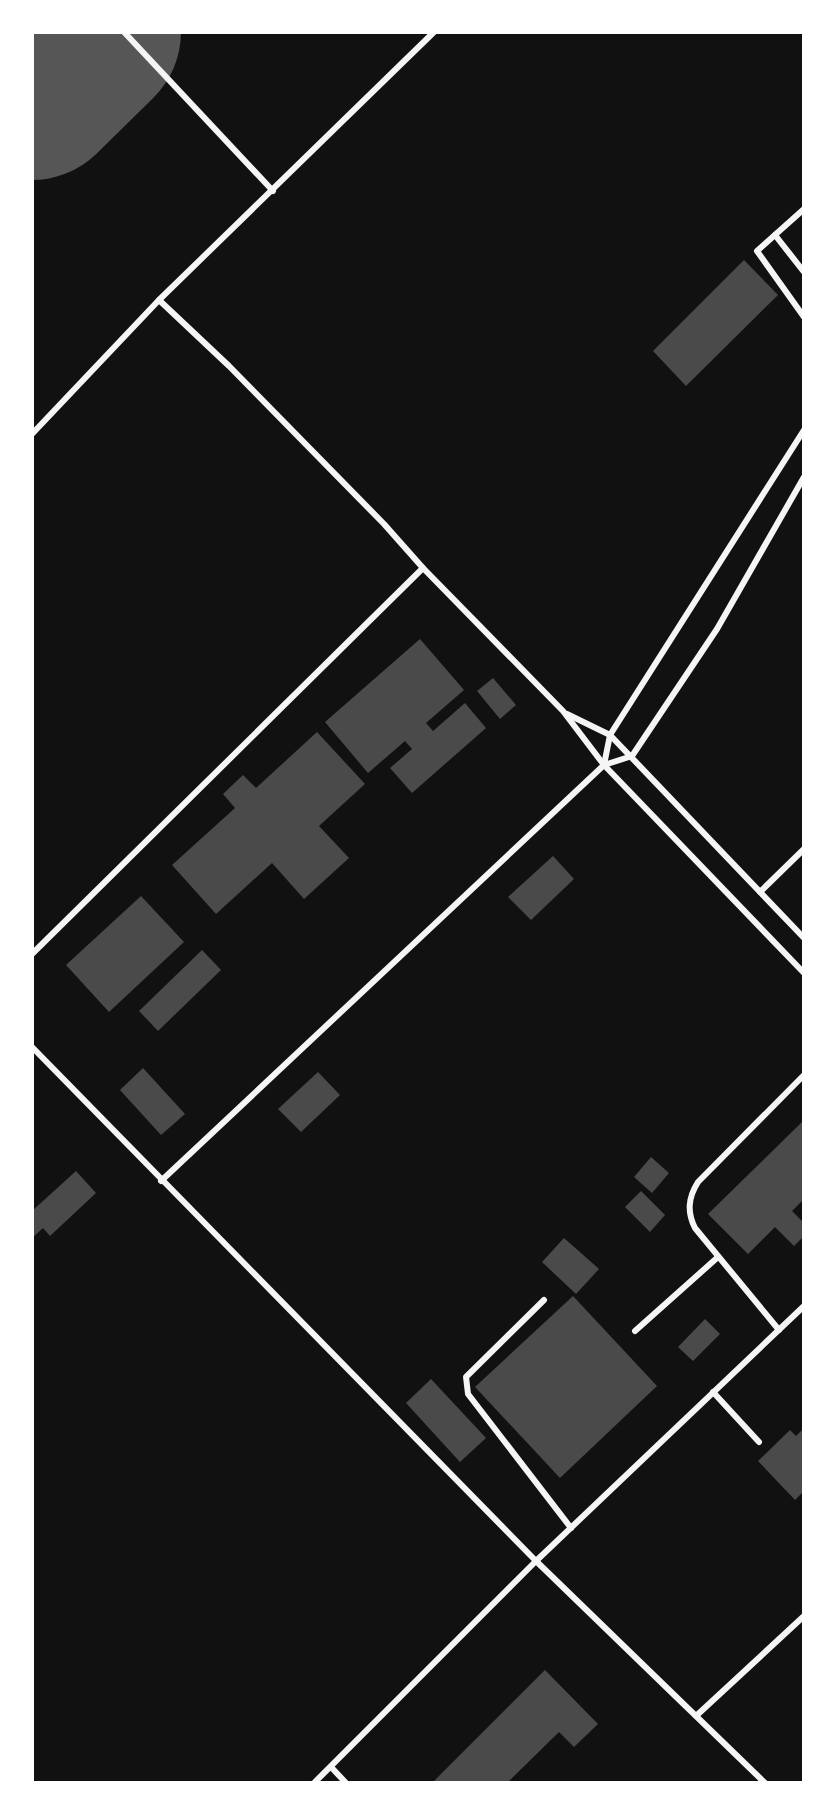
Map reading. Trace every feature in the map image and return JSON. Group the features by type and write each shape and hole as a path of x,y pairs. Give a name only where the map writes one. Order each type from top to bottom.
{"lane":[{"path":"124,32 273,191"},
{"path":"32,434 159,300 434,32"},
{"path":"804,209 757,251 804,317"},
{"path":"775,235 804,272"},
{"path":"159,300 229,366 384,524 563,711 604,765 804,973"},
{"path":"604,765 610,735 804,430"},
{"path":"161,1181 604,765 632,756 717,629 804,477"},
{"path":"32,954 423,568"},
{"path":"563,711 610,735 804,938"},
{"path":"760,892 804,849"},
{"path":"32,1047 536,1561 765,1783"},
{"path":"779,1330 695,1228 689,1217 691,1193 698,1182 804,1075"},
{"path":"635,1331 718,1257"},
{"path":"544,1300 466,1377 465,1385 468,1394 571,1528"},
{"path":"314,1783 536,1561 804,1306"},
{"path":"713,1392 759,1442"},
{"path":"696,1716 804,1616"},
{"path":"331,1767 346,1783"}],"building":[{"path":"744,260 778,295 686,386 653,351"},
{"path":"420,639 464,690 426,723 433,731 465,703 486,728 412,793 390,768 412,749 405,741 368,773 325,722"},
{"path":"493,678 516,705 500,719 477,691"},
{"path":"317,732 365,784 319,826 349,858 304,899 272,863 216,914 172,865 235,808 223,794 243,775 256,788"},
{"path":"553,856 574,879 531,920 508,897"},
{"path":"141,896 184,942 109,1012 66,965"},
{"path":"202,950 221,970 158,1031 139,1011"},
{"path":"143,1068 185,1114 161,1135 120,1090"},
{"path":"318,1072 340,1095 301,1132 278,1109"},
{"path":"804,1120 804,1199 792,1211 804,1223 804,1236 794,1246 775,1227 748,1254 708,1214"},
{"path":"651,1157 669,1173 652,1193 634,1177"},
{"path":"76,1171 96,1193 50,1236 43,1228 32,1238 32,1211"},
{"path":"641,1191 665,1215 650,1232 625,1207"},
{"path":"564,1238 599,1269 576,1294 542,1262"},
{"path":"573,1296 657,1386 560,1478 475,1387"},
{"path":"705,1319 720,1334 693,1361 678,1347"},
{"path":"431,1379 486,1438 460,1462 406,1403"},
{"path":"804,1428 804,1491 795,1500 758,1461 790,1430 796,1436"},
{"path":"545,1670 598,1724 574,1747 559,1732 507,1783 436,1783 434,1781"}],"taxiway":[{"path":"32,50 70,32"}],"runway":[{"path":"32,88 89,32"}]}
